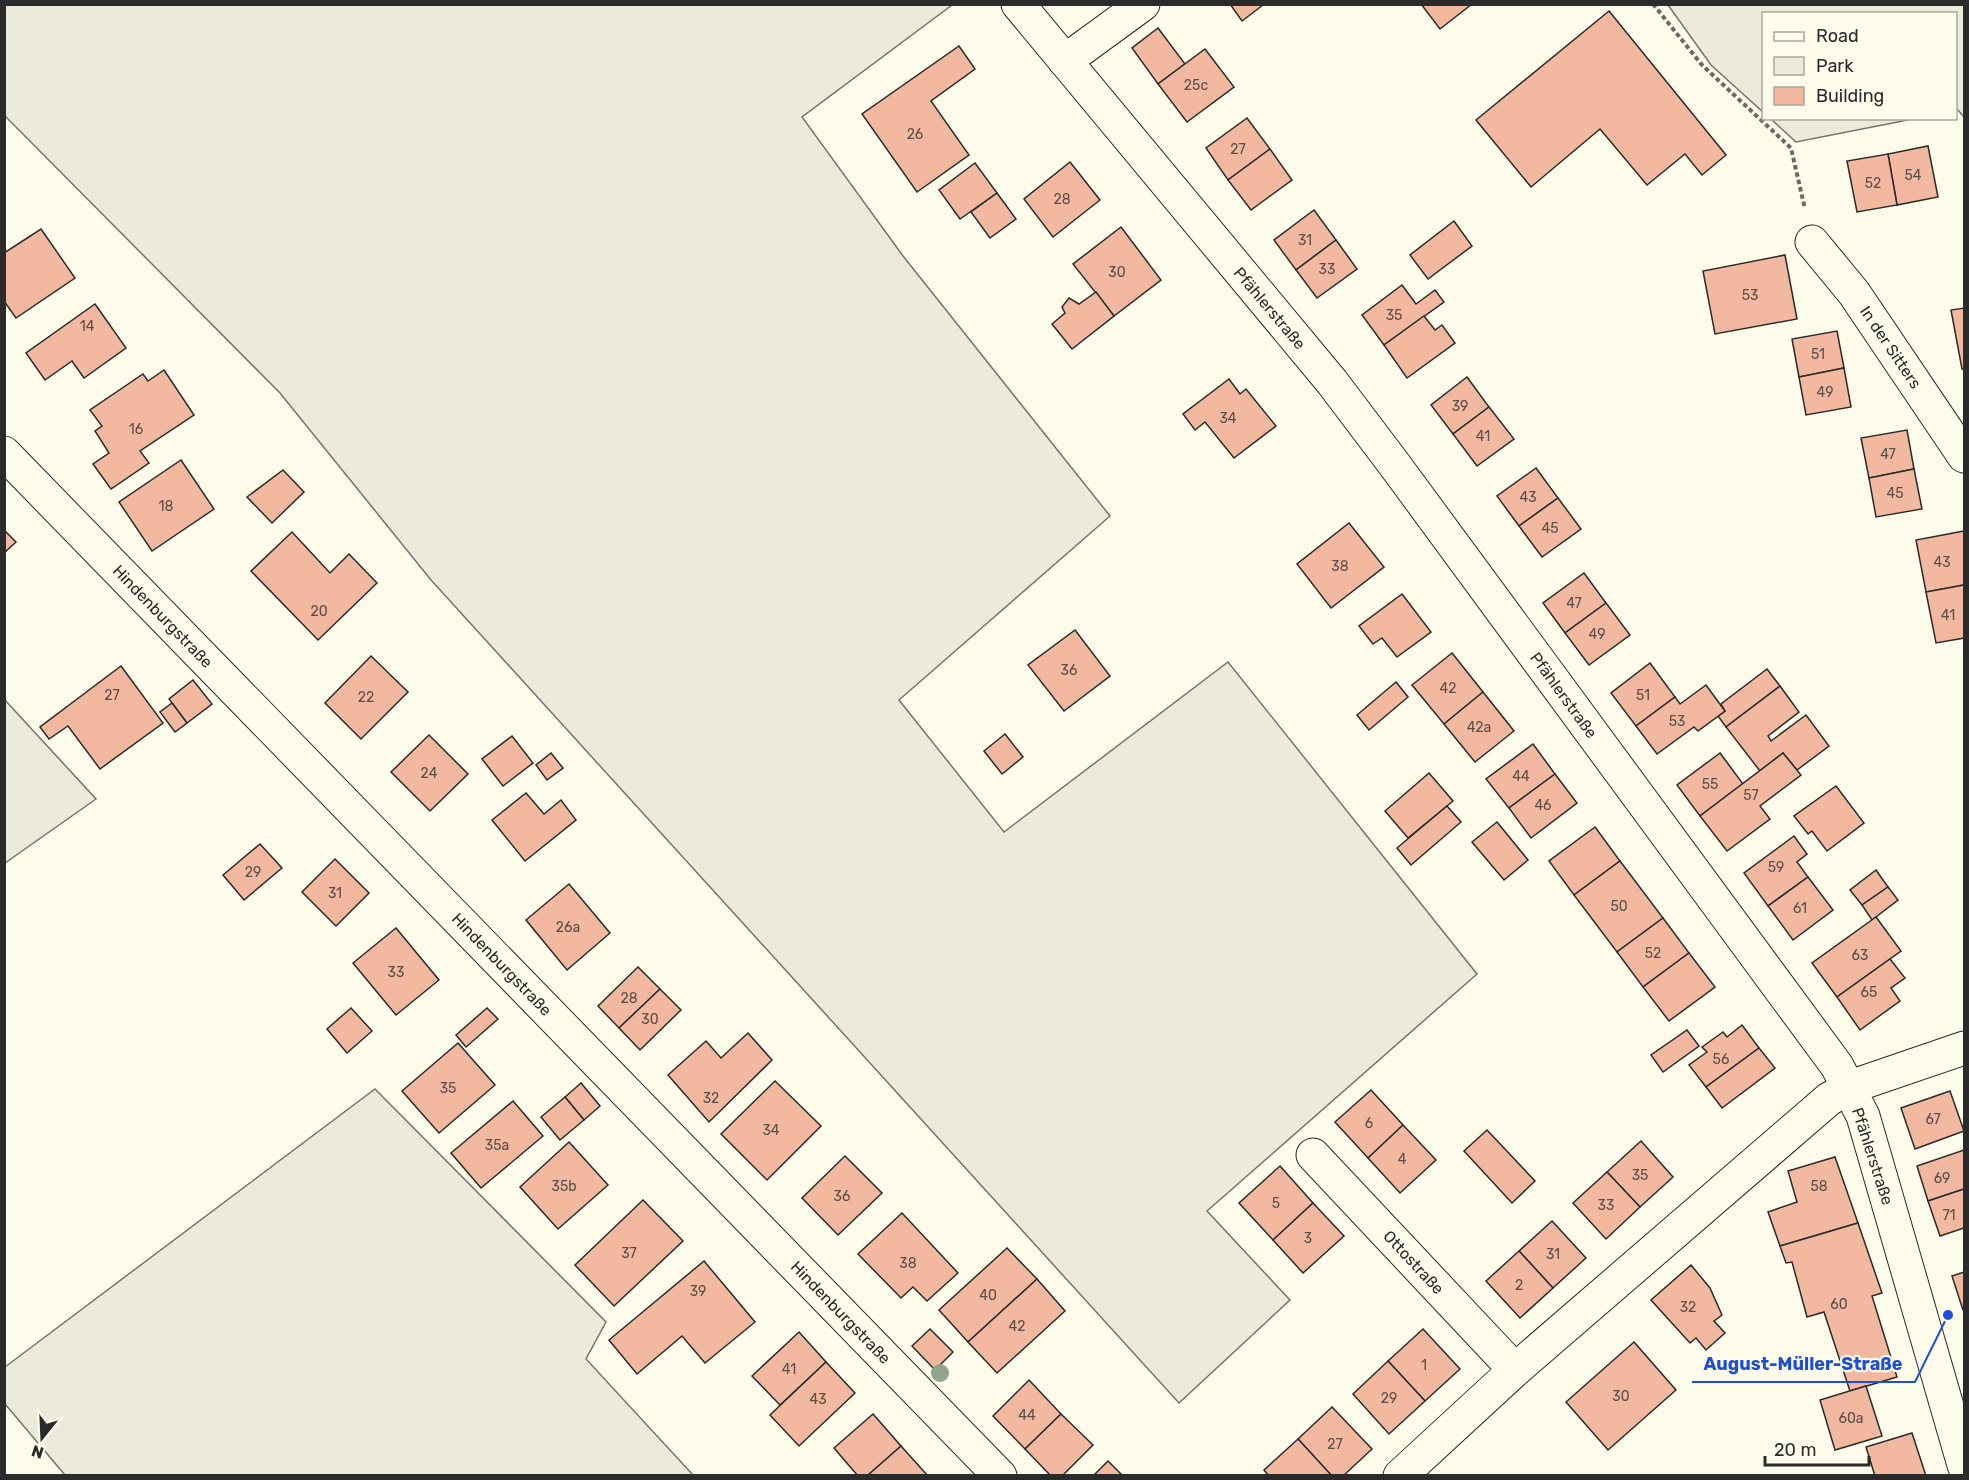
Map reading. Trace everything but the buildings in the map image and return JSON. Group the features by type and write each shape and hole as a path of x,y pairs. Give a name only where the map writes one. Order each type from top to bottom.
{"street":[{"name":"Pfählerstraße","path":"1018,4 1332,382 1837,1066 1850,1087 1863,1116 1965,1465"},
{"path":"1065,61 1143,4"},
{"name":"In der Sitters","path":"1812,242 1854,293 1965,456"},
{"name":"Hindenburgstraße","path":"4,453 1000,1476"},
{"path":"1400,1476 1515,1370 1830,1099 1850,1087 1965,1048"},
{"name":"Ottostraße","path":"1313,1155 1515,1370"}],"path":[{"path":"1653,4 1702,65 1791,148 1812,242"}],"green space":[{"path":"4,5 952,5 802,117 903,256 1110,516 899,700 1004,832 1228,662 1477,974 1207,1211 1290,1300 1179,1403 431,580 280,393 5,116"},
{"path":"1668,5 1964,5 1964,117 1957,110 1957,12 1762,12 1762,111 1711,65"},
{"path":"1772,120 1908,120 1796,142"},
{"path":"4,699 96,799 5,863 4,863"},
{"path":"375,1089 606,1322 586,1359 693,1475 65,1475 5,1404 5,1367"}],"place":[{"name":"August-Müller-Straße","path":"1948,1315"}]}
